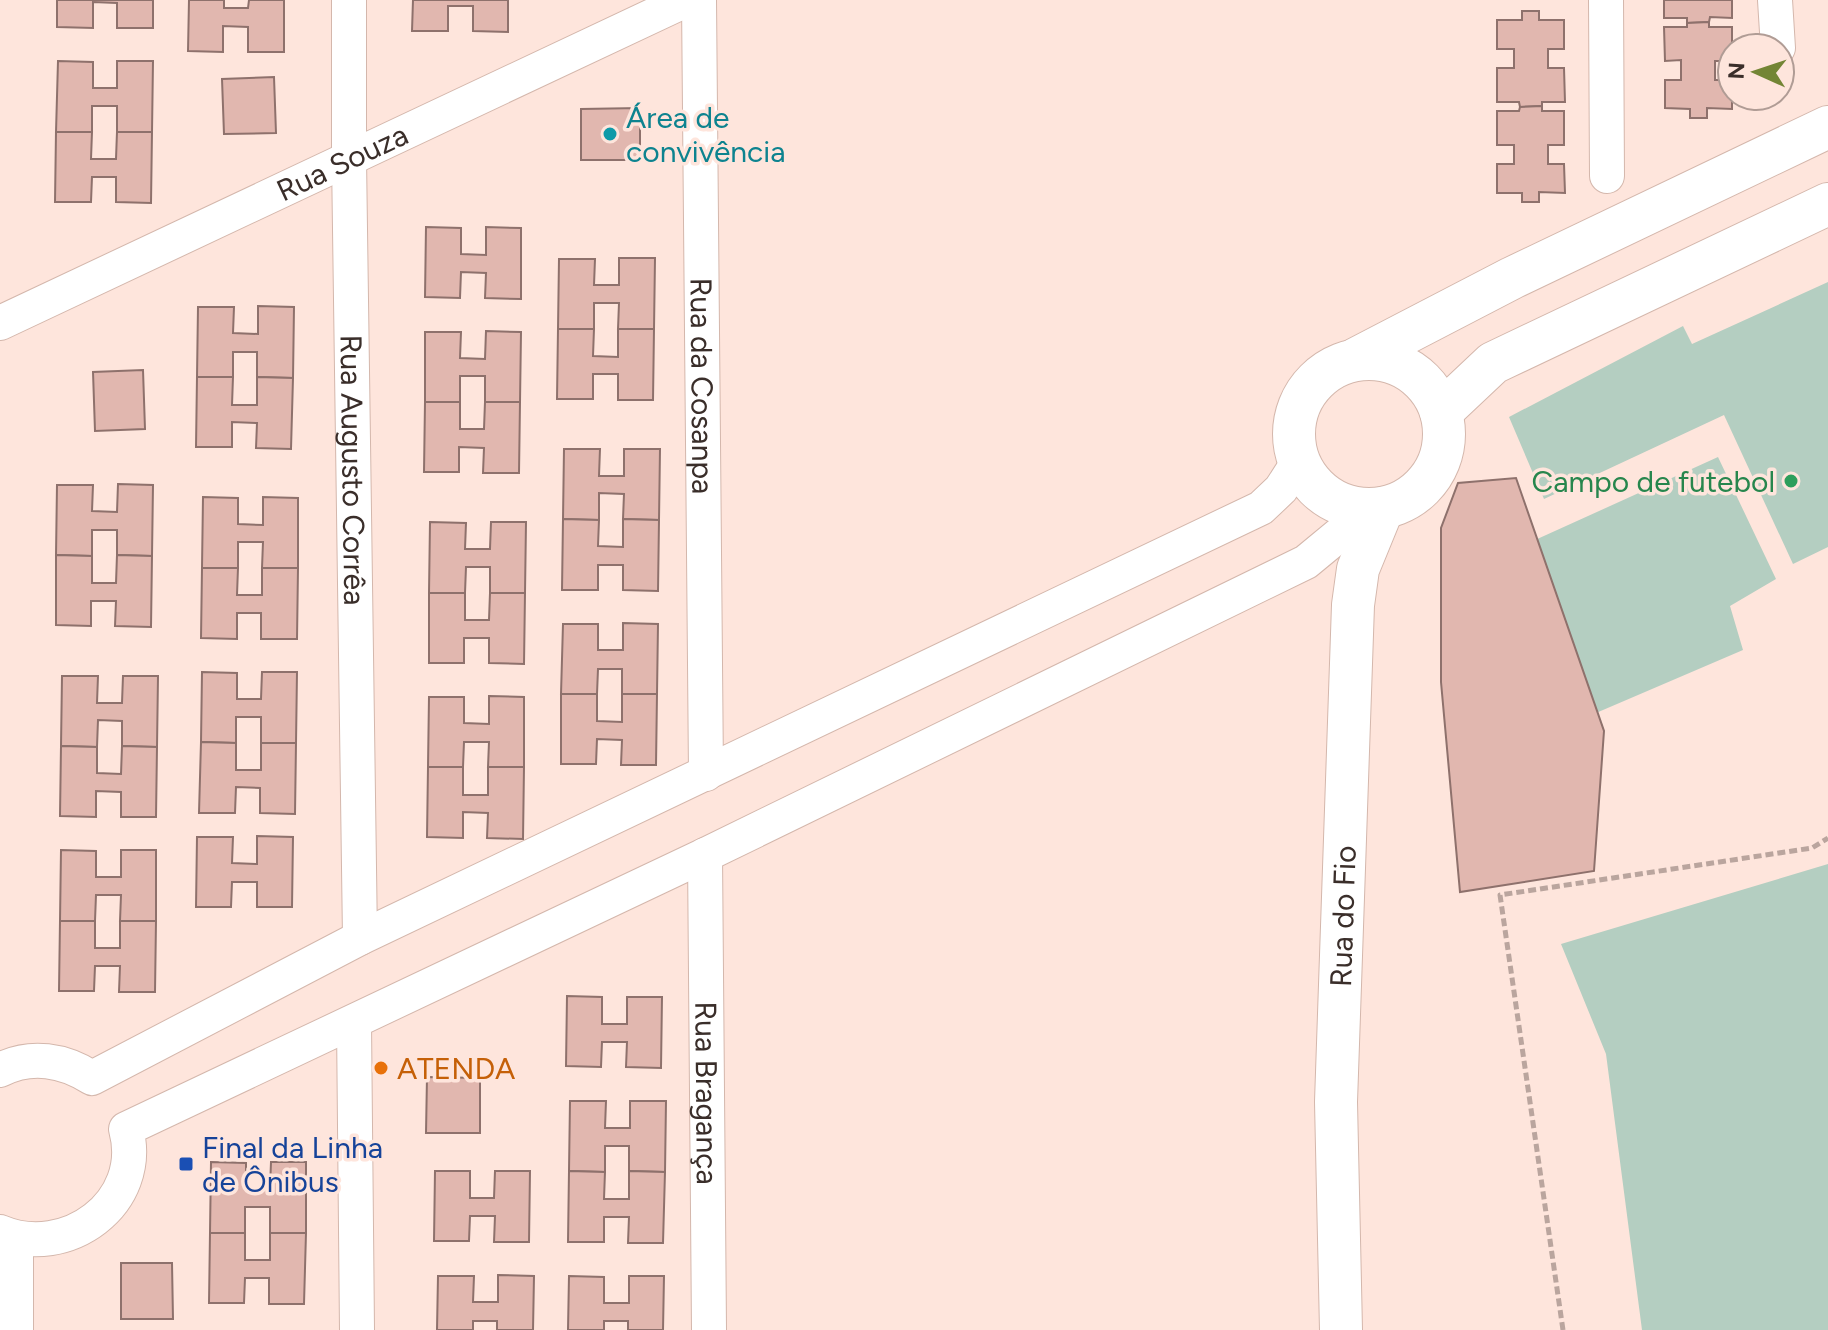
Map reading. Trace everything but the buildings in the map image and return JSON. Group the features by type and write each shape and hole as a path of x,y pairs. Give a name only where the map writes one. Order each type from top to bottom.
{"street":[{"name":"Rua Augusto Corrêa","path":"349,0 360,938"},
{"name":"Rua Souza","path":"0,323 686,0"},
{"name":"Rua da Cosanpa","path":"699,0 706,774"},
{"path":"1606,0 1607,176"},
{"path":"1775,0 1777,32"},
{"path":"1376,509 1347,506 1327,496 1310,481 1299,461 1294,440 1295,417 1303,397 1317,379 1335,366 1356,359 1512,278 1828,127"},
{"path":"1441,412 1493,363 1828,204"},
{"path":"16,1330 8,1235 36,1241 58,1238 85,1228 105,1212 122,1183 128,1157 126,1129 705,855 1306,562 1376,509 1412,496 1434,473 1444,443 1441,412 1432,392 1417,375 1399,364 1378,358 1356,359"},
{"path":"0,1070 9,1065 36,1060 60,1063 92,1078 360,938 1261,508 1281,489 1299,461"},
{"name":"Rua do Fio","path":"1341,1330 1336,1102 1353,605 1358,569 1376,509"},
{"name":"Rua Bragança","path":"705,855 709,1330"},
{"path":"354,1023 357,1330"}],"path":[{"path":"1563,1330 1500,895 1812,848 1828,838"}],"green space":[{"path":"1828,282 1828,547 1793,564 1724,415 1544,499 1509,417 1683,326 1692,344"},
{"path":"1718,457 1776,579 1730,606 1743,650 1596,713 1522,546"},
{"path":"1828,864 1828,1330 1642,1330 1606,1054 1561,944"}],"place":[{"name":"Área de convivência","path":"610,134"},
{"name":"Campo de futebol","path":"1791,481"},
{"name":"ATENDA","path":"381,1068"},
{"name":"Final da Linha de Ônibus","path":"186,1164"}]}
